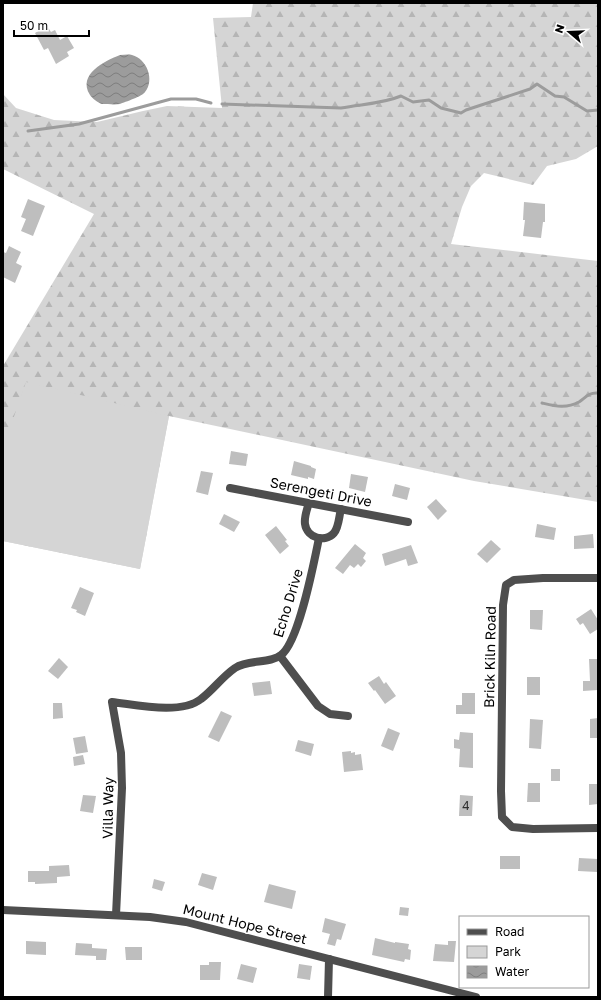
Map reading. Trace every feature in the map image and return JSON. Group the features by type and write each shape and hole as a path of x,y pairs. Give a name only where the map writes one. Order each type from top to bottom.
{"street":[{"name":"Serengeti Drive","path":"230,488 408,522"},
{"path":"308,503 305,524 311,535 319,538 328,537 333,533 336,529 341,509"},
{"name":"Echo Drive","path":"112,702 180,708 190,705 208,694 227,674 239,666 246,663 272,659 280,656 290,645 304,605 319,538"},
{"name":"Brick Kiln Road","path":"598,578 543,578 514,580 506,585 503,605 501,791 502,817 512,827 533,829 598,828"},
{"path":"280,656 318,706 330,714 348,716"},
{"name":"Villa Way","path":"112,702 121,753 122,788 116,915"},
{"name":"Mount Hope Street","path":"3,910 162,918 186,922 476,997"},
{"path":"328,997 329,959"}],"green space":[{"path":"253,3 598,3 598,146 576,159 547,166 533,185 484,173 471,186 462,207 451,244 598,261 598,502 474,481 169,416 140,569 3,541 3,366 94,214 3,169 3,94 16,108 54,120 97,122 167,106 222,108 213,18 251,17"},
{"path":"26,382 169,416 140,569 3,541 3,430 10,428"}],"water":[{"path":"120,55 132,55 142,61 148,70 148,87 144,94 134,99 120,104 102,104 90,95 87,87 87,81 94,69"}],"building":[{"path":"47,26 51,32 55,30 60,40 67,36 74,48 67,52 69,56 56,64 48,48 44,50 35,33"},
{"path":"28,199 45,206 33,236 21,231 26,219 21,217"},
{"path":"524,202 545,204 545,222 543,222 541,238 523,236 525,220 523,220"},
{"path":"9,246 21,252 16,263 22,266 15,283 3,277 3,252 6,253"},
{"path":"231,451 248,454 246,466 229,464"},
{"path":"294,461 316,469 314,479 291,475"},
{"path":"201,471 213,473 208,495 196,492"},
{"path":"351,474 368,477 365,492 349,488"},
{"path":"395,484 410,488 407,500 392,496"},
{"path":"436,499 447,511 438,520 427,507"},
{"path":"224,514 240,522 234,532 219,524"},
{"path":"537,524 556,528 554,540 535,537"},
{"path":"276,526 287,540 285,541 289,546 280,554 265,535"},
{"path":"593,534 594,548 574,549 574,536"},
{"path":"491,540 501,549 487,563 477,554"},
{"path":"355,544 366,553 363,558 366,561 361,567 358,564 354,568 350,565 343,574 335,568"},
{"path":"411,545 418,563 408,566 406,559 385,566 382,554"},
{"path":"80,587 94,593 85,616 76,612 77,610 71,608"},
{"path":"591,609 598,620 598,629 590,634 583,623 580,625 576,619"},
{"path":"530,610 543,610 542,630 530,629"},
{"path":"59,658 68,667 58,679 48,671"},
{"path":"589,659 598,659 598,690 583,691 583,681 590,681"},
{"path":"379,676 384,684 386,682 396,696 385,704 368,683"},
{"path":"527,677 540,677 540,695 527,695"},
{"path":"270,681 272,694 254,696 252,683"},
{"path":"462,693 475,693 475,714 456,714 456,705 462,705"},
{"path":"53,703 62,703 63,718 53,719"},
{"path":"221,711 232,716 219,742 208,737"},
{"path":"598,718 598,738 590,738 590,719"},
{"path":"530,719 543,720 541,749 529,748"},
{"path":"388,728 400,733 393,751 381,746"},
{"path":"460,732 473,733 473,768 459,767 460,749 454,748 454,739 459,740"},
{"path":"85,736 88,752 76,754 73,738"},
{"path":"298,740 314,744 311,756 295,751"},
{"path":"351,751 351,753 355,752 355,755 361,754 363,770 344,772 342,752"},
{"path":"83,755 85,764 74,766 73,757"},
{"path":"551,769 560,769 560,781 551,781"},
{"path":"528,783 540,783 540,802 527,802"},
{"path":"589,784 598,784 598,804 589,805"},
{"path":"83,795 96,796 93,813 80,811"},
{"path":"460,795 473,796 472,816 459,816"},
{"path":"500,856 520,856 520,869 500,869"},
{"path":"579,858 598,859 597,872 578,871"},
{"path":"69,865 70,876 57,877 57,883 35,884 35,882 28,882 28,871 49,871 49,866"},
{"path":"202,873 217,877 213,890 198,885"},
{"path":"154,879 165,882 162,891 152,888"},
{"path":"269,884 296,891 292,909 264,902"},
{"path":"400,907 409,908 408,916 399,915"},
{"path":"325,918 346,924 341,940 337,939 335,946 327,944 330,934 322,932"},
{"path":"375,938 395,943 409,944 408,949 411,950 410,960 405,959 404,962 372,955"},
{"path":"26,941 46,942 46,955 26,954"},
{"path":"448,941 456,941 454,962 433,961 435,944 448,945"},
{"path":"76,943 92,944 92,948 107,949 106,960 96,960 96,956 75,955"},
{"path":"125,947 142,947 142,960 126,960"},
{"path":"209,962 221,962 220,980 200,980 200,965 209,965"},
{"path":"241,964 257,968 253,983 237,979"},
{"path":"299,964 312,966 310,980 297,978"}],"waterway":[{"path":"222,104 341,108 379,102 401,96 413,102 429,100 441,108 461,113 530,89 537,84 555,96 564,97 587,111 598,110"},
{"path":"28,131 79,124 171,99 196,99 211,103"},
{"path":"542,403 556,406 570,406 579,402 590,394 598,393"}]}
